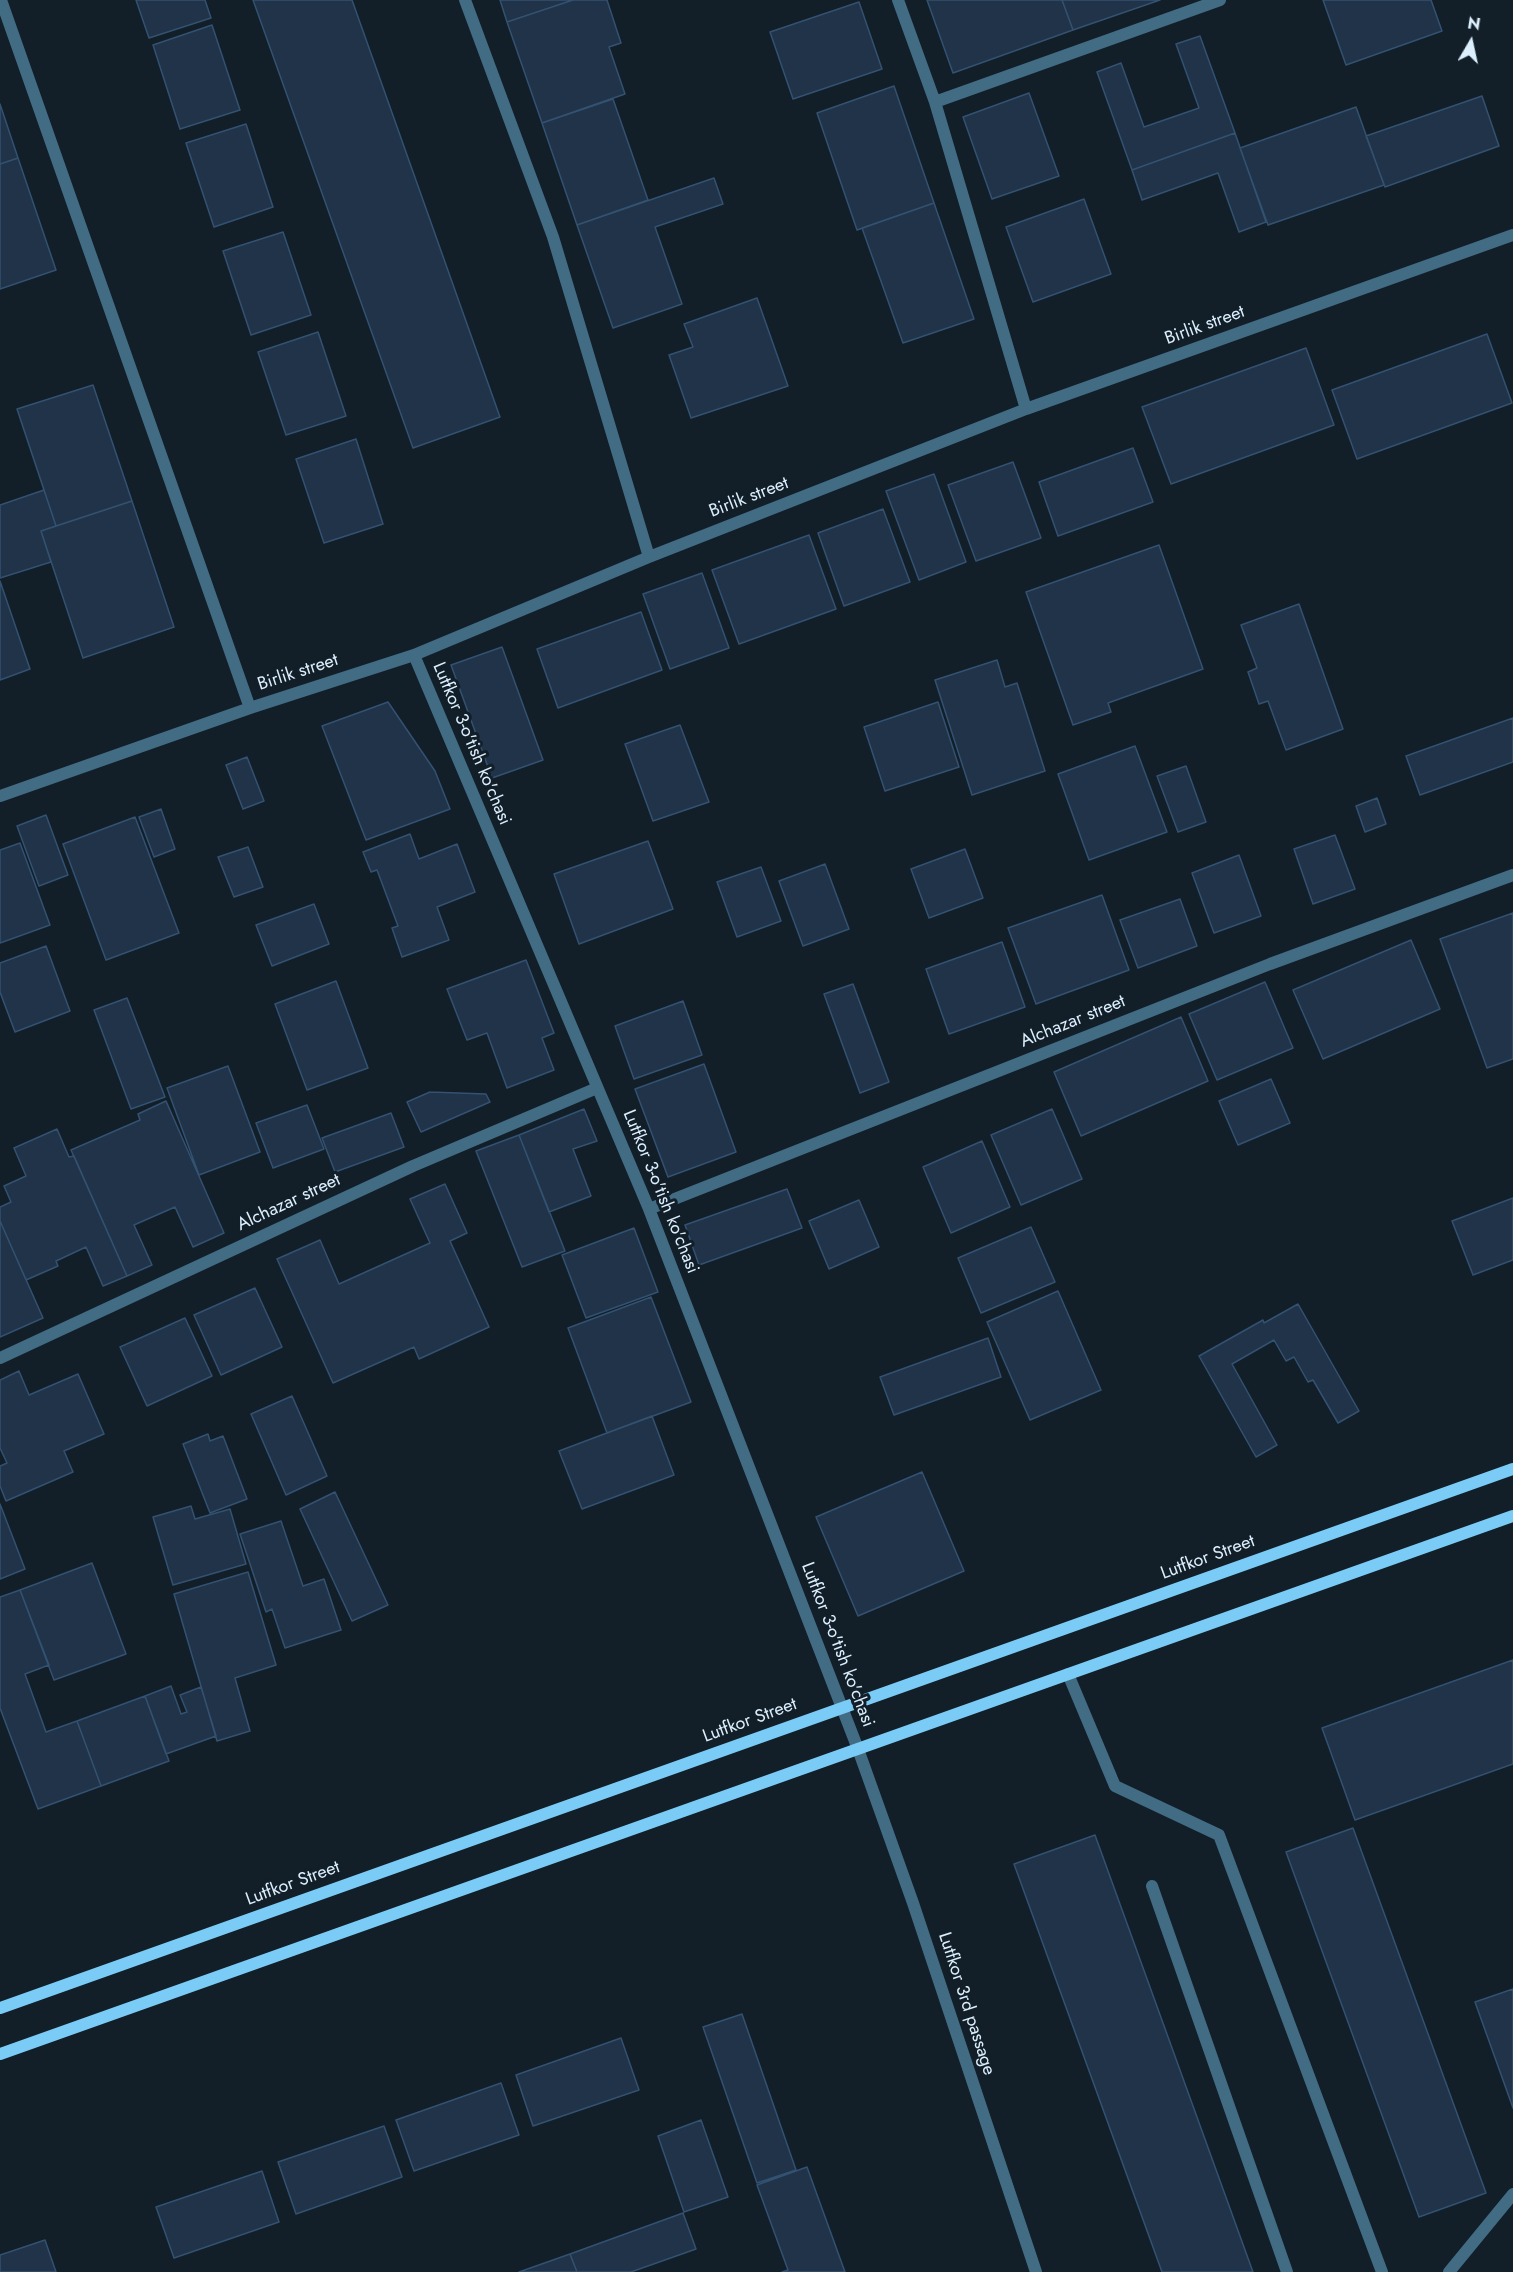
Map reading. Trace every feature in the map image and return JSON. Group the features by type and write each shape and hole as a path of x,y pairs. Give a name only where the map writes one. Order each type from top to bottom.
{"main road":[{"name":"Lutfkor Street","path":"0,2008 1513,1469"},
{"path":"0,2054 1513,1516"}],"street":[{"path":"1,0 250,708"},
{"path":"465,0 553,237 649,557"},
{"path":"898,0 934,102 1026,409"},
{"path":"934,102 1220,0"},
{"name":"Birlik street","path":"0,796 250,708 414,655 649,557 1026,409 1513,235"},
{"name":"Lutfkor 3-o'tish ko'chasi","path":"414,655 649,1209 858,1749"},
{"name":"Alchazar street","path":"649,1209 1270,964 1513,876"},
{"name":"Alchazar street","path":"0,1358 413,1166 597,1088"},
{"path":"1068,1674 1115,1786 1220,1835 1382,2272"},
{"name":"Lutfkor 3rd passage","path":"858,1749 913,1903 1036,2272"},
{"path":"1152,1886 1287,2272"},
{"path":"1449,2272 1513,2194"}],"building":[{"path":"136,0 205,0 211,18 149,38"},
{"path":"253,0 352,0 500,417 413,448"},
{"path":"500,0 573,0 507,22"},
{"path":"573,0 607,0 621,43 609,47 625,94 542,123 507,22"},
{"path":"927,0 1062,0 1073,30 953,73"},
{"path":"1062,0 1160,0 1073,30"},
{"path":"1323,0 1431,0 1442,31 1346,65"},
{"path":"859,2 882,69 793,99 770,32"},
{"path":"212,25 240,110 180,129 153,45"},
{"path":"1200,36 1235,133 1132,170 1097,72 1121,63 1144,127 1199,108 1176,44"},
{"path":"894,86 934,203 857,230 817,113"},
{"path":"1029,93 1059,176 992,199 963,117"},
{"path":"1482,96 1499,146 1385,187 1366,136"},
{"path":"613,99 648,200 577,225 542,123"},
{"path":"0,104 18,158 0,164"},
{"path":"1356,107 1384,185 1268,225 1240,148"},
{"path":"246,124 273,207 214,227 186,143"},
{"path":"1235,133 1266,222 1239,232 1218,173 1142,200 1132,170"},
{"path":"18,158 56,270 0,289 0,164"},
{"path":"714,178 723,204 655,227 682,304 613,328 577,225"},
{"path":"1084,199 1111,274 1033,302 1006,227"},
{"path":"934,203 974,319 903,343 862,228"},
{"path":"283,232 311,315 251,335 223,251"},
{"path":"757,298 788,386 691,418 669,355 693,347 684,324"},
{"path":"318,332 346,416 286,435 258,352"},
{"path":"1487,334 1512,403 1357,459 1332,390"},
{"path":"1306,348 1334,425 1171,484 1142,407"},
{"path":"93,385 132,501 56,526 17,409"},
{"path":"356,439 383,524 324,543 296,459"},
{"path":"1133,448 1153,502 1058,536 1039,482"},
{"path":"1013,462 1041,538 976,561 948,485"},
{"path":"934,474 966,562 919,580 886,491"},
{"path":"44,490 56,526 41,531 51,562 0,578 0,505"},
{"path":"132,501 174,627 83,658 41,531"},
{"path":"883,509 910,582 844,606 818,533"},
{"path":"809,535 836,609 739,644 712,570"},
{"path":"1159,545 1203,669 1108,703 1111,712 1073,725 1026,592"},
{"path":"702,573 729,648 670,669 643,594"},
{"path":"0,581 30,669 0,680"},
{"path":"1299,604 1343,729 1286,750 1268,701 1259,704 1248,672 1257,668 1241,625"},
{"path":"641,612 662,670 558,708 537,649"},
{"path":"502,647 543,760 492,778 451,665"},
{"path":"997,660 1005,687 1017,683 1045,771 972,795 935,680"},
{"path":"388,702 435,771 450,809 366,840 322,726"},
{"path":"938,702 959,767 885,791 864,727"},
{"path":"1513,718 1513,762 1420,795 1406,756"},
{"path":"680,725 709,802 653,821 625,744"},
{"path":"1135,746 1167,832 1089,860 1058,774"},
{"path":"247,757 264,801 243,809 226,765"},
{"path":"1186,766 1206,822 1178,832 1157,776"},
{"path":"1377,798 1386,824 1365,832 1356,806"},
{"path":"161,809 175,849 154,857 139,817"},
{"path":"46,815 68,875 39,886 17,826"},
{"path":"135,817 179,933 106,960 63,844"},
{"path":"410,834 419,859 457,844 475,892 437,907 449,940 402,957 392,928 398,926 377,870 371,872 363,852"},
{"path":"1335,835 1355,889 1313,904 1294,849"},
{"path":"648,841 673,909 579,944 554,874"},
{"path":"20,843 50,925 0,943 0,850"},
{"path":"248,847 263,887 234,897 218,857"},
{"path":"965,849 983,898 929,918 911,869"},
{"path":"1239,855 1261,916 1214,933 1192,873"},
{"path":"825,864 849,929 803,946 779,881"},
{"path":"761,867 781,921 737,937 717,882"},
{"path":"1102,895 1129,970 1036,1004 1008,928"},
{"path":"1180,899 1197,946 1138,968 1120,920"},
{"path":"314,904 329,944 272,966 256,925"},
{"path":"1513,913 1513,1059 1487,1068 1440,939"},
{"path":"1411,940 1440,1009 1323,1059 1293,990"},
{"path":"1002,942 1025,1007 949,1034 926,969"},
{"path":"46,946 70,1011 15,1032 0,992 0,963"},
{"path":"526,960 554,1033 542,1038 554,1070 507,1088 487,1033 467,1040 447,989"},
{"path":"336,981 368,1068 307,1090 275,1004"},
{"path":"1265,982 1293,1048 1217,1080 1189,1014"},
{"path":"853,984 889,1082 860,1093 824,994"},
{"path":"127,998 165,1097 131,1109 94,1010"},
{"path":"683,1001 702,1055 634,1079 615,1026"},
{"path":"1181,1017 1208,1081 1081,1136 1054,1072"},
{"path":"704,1064 736,1152 668,1177 635,1089"},
{"path":"228,1066 260,1152 199,1175 167,1088"},
{"path":"1271,1079 1290,1123 1238,1145 1219,1101"},
{"path":"430,1092 486,1094 490,1102 421,1132 407,1102"},
{"path":"166,1101 224,1233 193,1247 175,1207 134,1225 152,1265 127,1276 71,1150 140,1120 138,1114"},
{"path":"307,1105 324,1149 273,1168 256,1123"},
{"path":"584,1109 597,1141 573,1149 591,1196 549,1212 519,1135"},
{"path":"1052,1109 1082,1179 1021,1205 991,1135"},
{"path":"391,1113 404,1147 335,1172 322,1138"},
{"path":"57,1129 69,1157 74,1156 127,1276 103,1286 86,1247 56,1261 58,1266 26,1280 0,1221 0,1207 11,1202 4,1186 26,1176 14,1148"},
{"path":"519,1135 565,1251 522,1267 476,1151"},
{"path":"982,1141 1010,1207 951,1233 923,1167"},
{"path":"445,1184 467,1233 450,1241 489,1327 419,1359 414,1347 333,1383 277,1259 320,1240 339,1284 430,1243 410,1199"},
{"path":"787,1189 802,1228 699,1265 685,1225"},
{"path":"1513,1198 1513,1260 1473,1275 1452,1221"},
{"path":"859,1200 879,1247 829,1269 809,1221"},
{"path":"0,1221 43,1318 0,1337"},
{"path":"1031,1227 1055,1282 981,1313 958,1258"},
{"path":"634,1228 658,1292 586,1318 562,1255"},
{"path":"255,1288 282,1347 221,1375 194,1315"},
{"path":"1058,1291 1101,1390 1030,1420 987,1322"},
{"path":"651,1297 691,1402 607,1433 568,1328"},
{"path":"1298,1304 1359,1411 1338,1423 1313,1380 1308,1382 1294,1357 1286,1361 1274,1340 1232,1364 1277,1445 1256,1457 1199,1356 1263,1320 1264,1323"},
{"path":"185,1318 212,1376 147,1406 120,1347"},
{"path":"988,1338 1001,1377 894,1415 880,1377"},
{"path":"19,1371 29,1395 78,1374 104,1434 64,1451 73,1472 6,1501 0,1486 0,1466 7,1463 0,1448 0,1380"},
{"path":"292,1396 327,1476 286,1495 251,1414"},
{"path":"652,1416 674,1475 582,1509 559,1451"},
{"path":"208,1434 210,1441 223,1436 247,1499 210,1513 183,1444"},
{"path":"922,1472 964,1571 858,1616 816,1517"},
{"path":"335,1492 388,1605 352,1621 300,1509"},
{"path":"0,1504 25,1569 0,1579"},
{"path":"191,1506 195,1519 230,1509 246,1564 173,1585 153,1517"},
{"path":"281,1521 303,1586 324,1579 341,1630 285,1648 272,1609 266,1612 240,1534"},
{"path":"92,1563 126,1654 54,1680 20,1590"},
{"path":"248,1572 276,1665 235,1678 250,1731 217,1741 174,1594"},
{"path":"20,1590 49,1665 25,1674 46,1732 77,1721 101,1786 38,1809 0,1708 0,1597"},
{"path":"1513,1660 1513,1764 1355,1820 1322,1728"},
{"path":"171,1686 181,1714 187,1712 180,1695 201,1687 216,1736 166,1754 145,1696"},
{"path":"145,1696 169,1761 101,1786 77,1721"},
{"path":"1353,1828 1486,2193 1419,2217 1286,1852"},
{"path":"1095,1835 1253,2272 1162,2272 1014,1864"},
{"path":"1513,1989 1513,2108 1475,2002"},
{"path":"742,2014 796,2170 757,2183 703,2027"},
{"path":"621,2038 639,2090 533,2126 516,2075"},
{"path":"501,2083 519,2135 414,2171 396,2120"},
{"path":"701,2120 728,2197 684,2212 658,2136"},
{"path":"384,2126 402,2177 296,2214 278,2162"},
{"path":"807,2167 845,2272 782,2272 788,2270 757,2185"},
{"path":"262,2171 279,2222 174,2258 156,2207"},
{"path":"683,2213 696,2249 631,2272 577,2272 570,2254"},
{"path":"45,2240 56,2272 0,2272 0,2255"},
{"path":"570,2254 577,2272 519,2272"}]}
